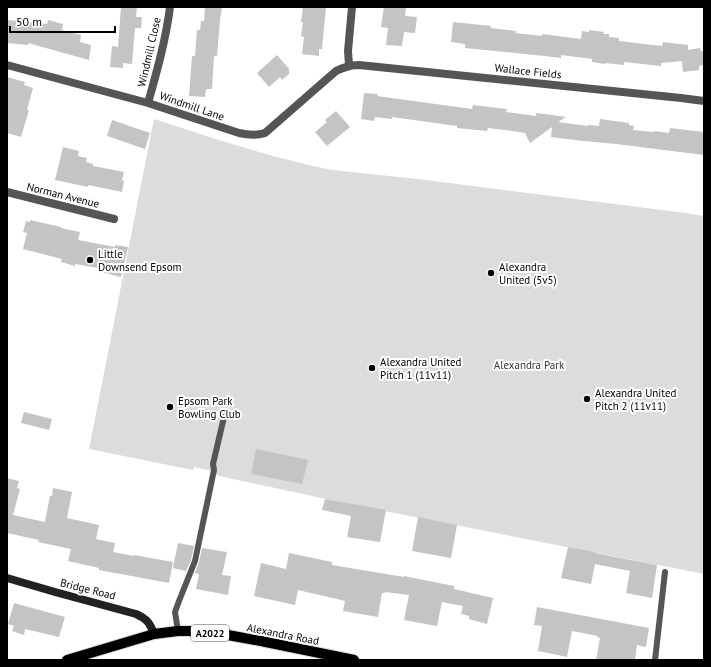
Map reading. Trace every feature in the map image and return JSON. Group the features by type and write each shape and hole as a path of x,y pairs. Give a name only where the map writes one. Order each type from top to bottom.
{"main road":[{"name":"Bridge Road","path":"7,578 136,614 148,621 154,634"},
{"name":"Alexandra Road","path":"67,660 154,634 202,632 261,641 354,660"}],"street":[{"name":"Windmill Close","path":"148,103 160,60 170,7"},
{"path":"349,66 348,51 352,7"},
{"name":"Windmill Lane","path":"7,65 148,103 247,135 265,133 336,71 343,67 349,66"},
{"name":"Wallace Fields","path":"349,66 369,65 704,101"},
{"name":"Norman Avenue","path":"7,192 114,219"}],"lane":[{"path":"178,632 175,612 178,601 195,561 214,470 213,464 224,418"},
{"path":"655,660 665,572"}],"green space":[{"name":"Alexandra Park","path":"154,119 265,154 332,170 418,179 704,216 704,574 364,507 219,476 208,470 194,467 193,470 89,449"}],"building":[{"path":"121,7 137,7 136,17 142,17 141,28 135,28 132,64 123,63 123,68 110,67 112,46 118,47"},
{"path":"205,7 222,7 217,56 214,56 212,89 206,89 205,97 189,96 192,56 195,56 197,30 200,30 201,21 204,21"},
{"path":"303,7 326,7 322,49 319,49 319,56 302,54 304,37 301,36 303,22 301,22"},
{"path":"384,7 406,7 405,16 417,17 415,33 404,32 402,46 386,45 388,28 381,27"},
{"path":"7,20 47,24 48,20 63,24 62,30 81,35 80,42 91,45 89,60 28,43 28,45 7,43"},
{"path":"453,22 491,26 490,28 516,31 515,33 542,36 542,34 581,39 582,31 589,32 589,30 604,32 603,34 609,34 609,37 619,38 619,41 662,46 663,42 688,45 688,50 700,48 701,51 704,51 704,65 699,66 699,70 683,72 682,61 661,63 661,66 624,62 624,65 605,64 592,62 592,59 561,55 561,58 465,48 465,44 451,42"},
{"path":"277,55 289,69 289,74 282,80 280,77 269,87 257,73"},
{"path":"7,77 25,82 24,85 33,88 27,110 29,110 21,137 7,133"},
{"path":"364,93 472,109 473,105 507,109 506,112 536,116 536,113 566,117 558,122 588,126 599,126 600,119 629,123 629,125 634,126 633,130 669,133 670,128 704,132 704,155 551,137 552,127 530,143 525,133 520,132 488,128 487,131 457,128 457,126 392,117 392,119 375,117 374,121 361,119"},
{"path":"336,111 350,127 327,146 315,132 327,122 325,120"},
{"path":"112,120 150,133 145,149 107,136"},
{"path":"63,147 79,151 78,156 87,158 86,162 93,164 93,166 124,172 122,192 55,180"},
{"path":"30,220 80,232 78,240 115,247 115,245 128,247 121,277 97,271 98,268 75,264 75,266 61,262 62,259 23,249 27,233 23,232 26,221 30,222"},
{"path":"24,412 52,419 49,430 21,423"},
{"path":"256,449 308,460 302,484 251,474"},
{"path":"7,478 19,481 17,488 20,489 13,515 45,522 53,488 72,492 67,518 99,525 96,539 115,543 113,552 173,562 169,583 99,570 99,568 68,561 71,549 38,542 39,540 7,533"},
{"path":"325,499 386,510 380,542 347,537 351,516 322,510"},
{"path":"418,517 457,525 451,558 412,551"},
{"path":"178,543 194,546 191,560 186,571 173,568"},
{"path":"568,547 657,565 652,598 626,593 630,571 595,564 591,584 561,578"},
{"path":"202,548 227,552 222,575 231,576 228,595 196,589 199,574 195,573"},
{"path":"289,553 332,562 332,565 404,576 454,586 454,589 493,598 487,624 469,619 469,616 461,614 463,606 442,602 437,626 404,620 409,595 385,592 382,593 378,617 343,611 345,601 298,590 295,605 254,596 261,563 286,569"},
{"path":"14,603 65,617 59,637 25,629 24,635 12,631 14,626 8,624"},
{"path":"537,607 649,628 646,647 637,645 635,660 596,660 600,638 597,637 598,636 572,631 567,657 538,651 542,626 534,625"}],"place":[{"name":"Little Downsend Epsom","path":"90,260"},
{"name":"Alexandra United (5v5)","path":"491,273"},
{"name":"Alexandra United Pitch 1 (11v11)","path":"372,368"},
{"name":"Alexandra United Pitch 2 (11v11)","path":"587,399"},
{"name":"Epsom Park Bowling Club","path":"170,407"}]}
